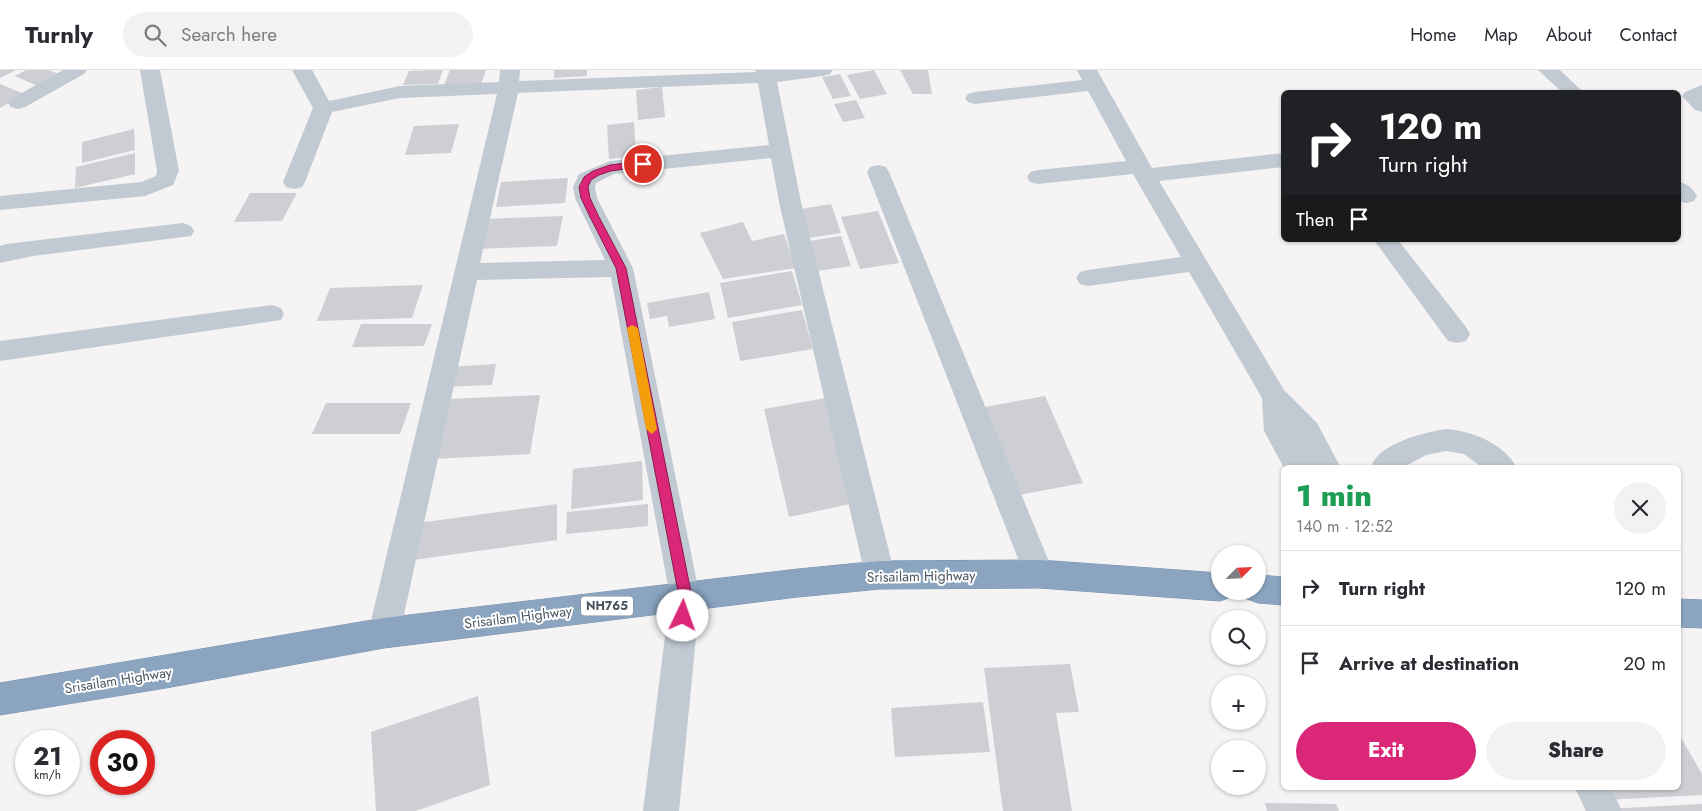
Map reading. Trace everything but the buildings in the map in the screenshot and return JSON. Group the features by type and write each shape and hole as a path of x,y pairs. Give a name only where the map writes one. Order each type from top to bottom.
{"highway":[{"name":"Srisailam Highway","path":"0,699 166,672 384,633 880,575 1040,574 1211,586"},
{"path":"1266,590 1281,591"},
{"path":"1681,613 1702,614"}],"street":[{"path":"18,102 77,70"},
{"path":"0,203 145,189 165,180 168,171 150,70"},
{"path":"302,70 323,108"},
{"path":"400,92 405,70"},
{"path":"323,108 400,92 510,78 766,73 823,70"},
{"path":"1548,70 1571,90"},
{"path":"766,73 790,202 880,575"},
{"path":"975,98 1092,77 1142,171 1275,397 1307,431 1325,465"},
{"path":"384,633 510,78"},
{"path":"1702,91 1692,96 1702,106"},
{"path":"294,182 323,108"},
{"path":"661,811 685,597 621,268 586,198 584,187 587,179 596,173 616,167 780,150"},
{"path":"1038,177 1281,160"},
{"path":"878,172 1040,574"},
{"path":"0,255 15,251 183,231"},
{"path":"1388,242 1457,334"},
{"path":"1088,278 1196,263"},
{"path":"467,272 621,268"},
{"path":"0,351 272,314"},
{"path":"1275,397 1278,431 1296,465"},
{"path":"1386,465 1409,450 1431,441 1449,439 1474,446 1494,458 1500,465"},
{"path":"1594,790 1604,811"}],"slow traffic":[{"path":"632,328 652,429"}],"route":[{"path":"643,164 610,168 596,173 587,179 584,187 586,198 594,217 621,268 685,597 683,616"}]}
